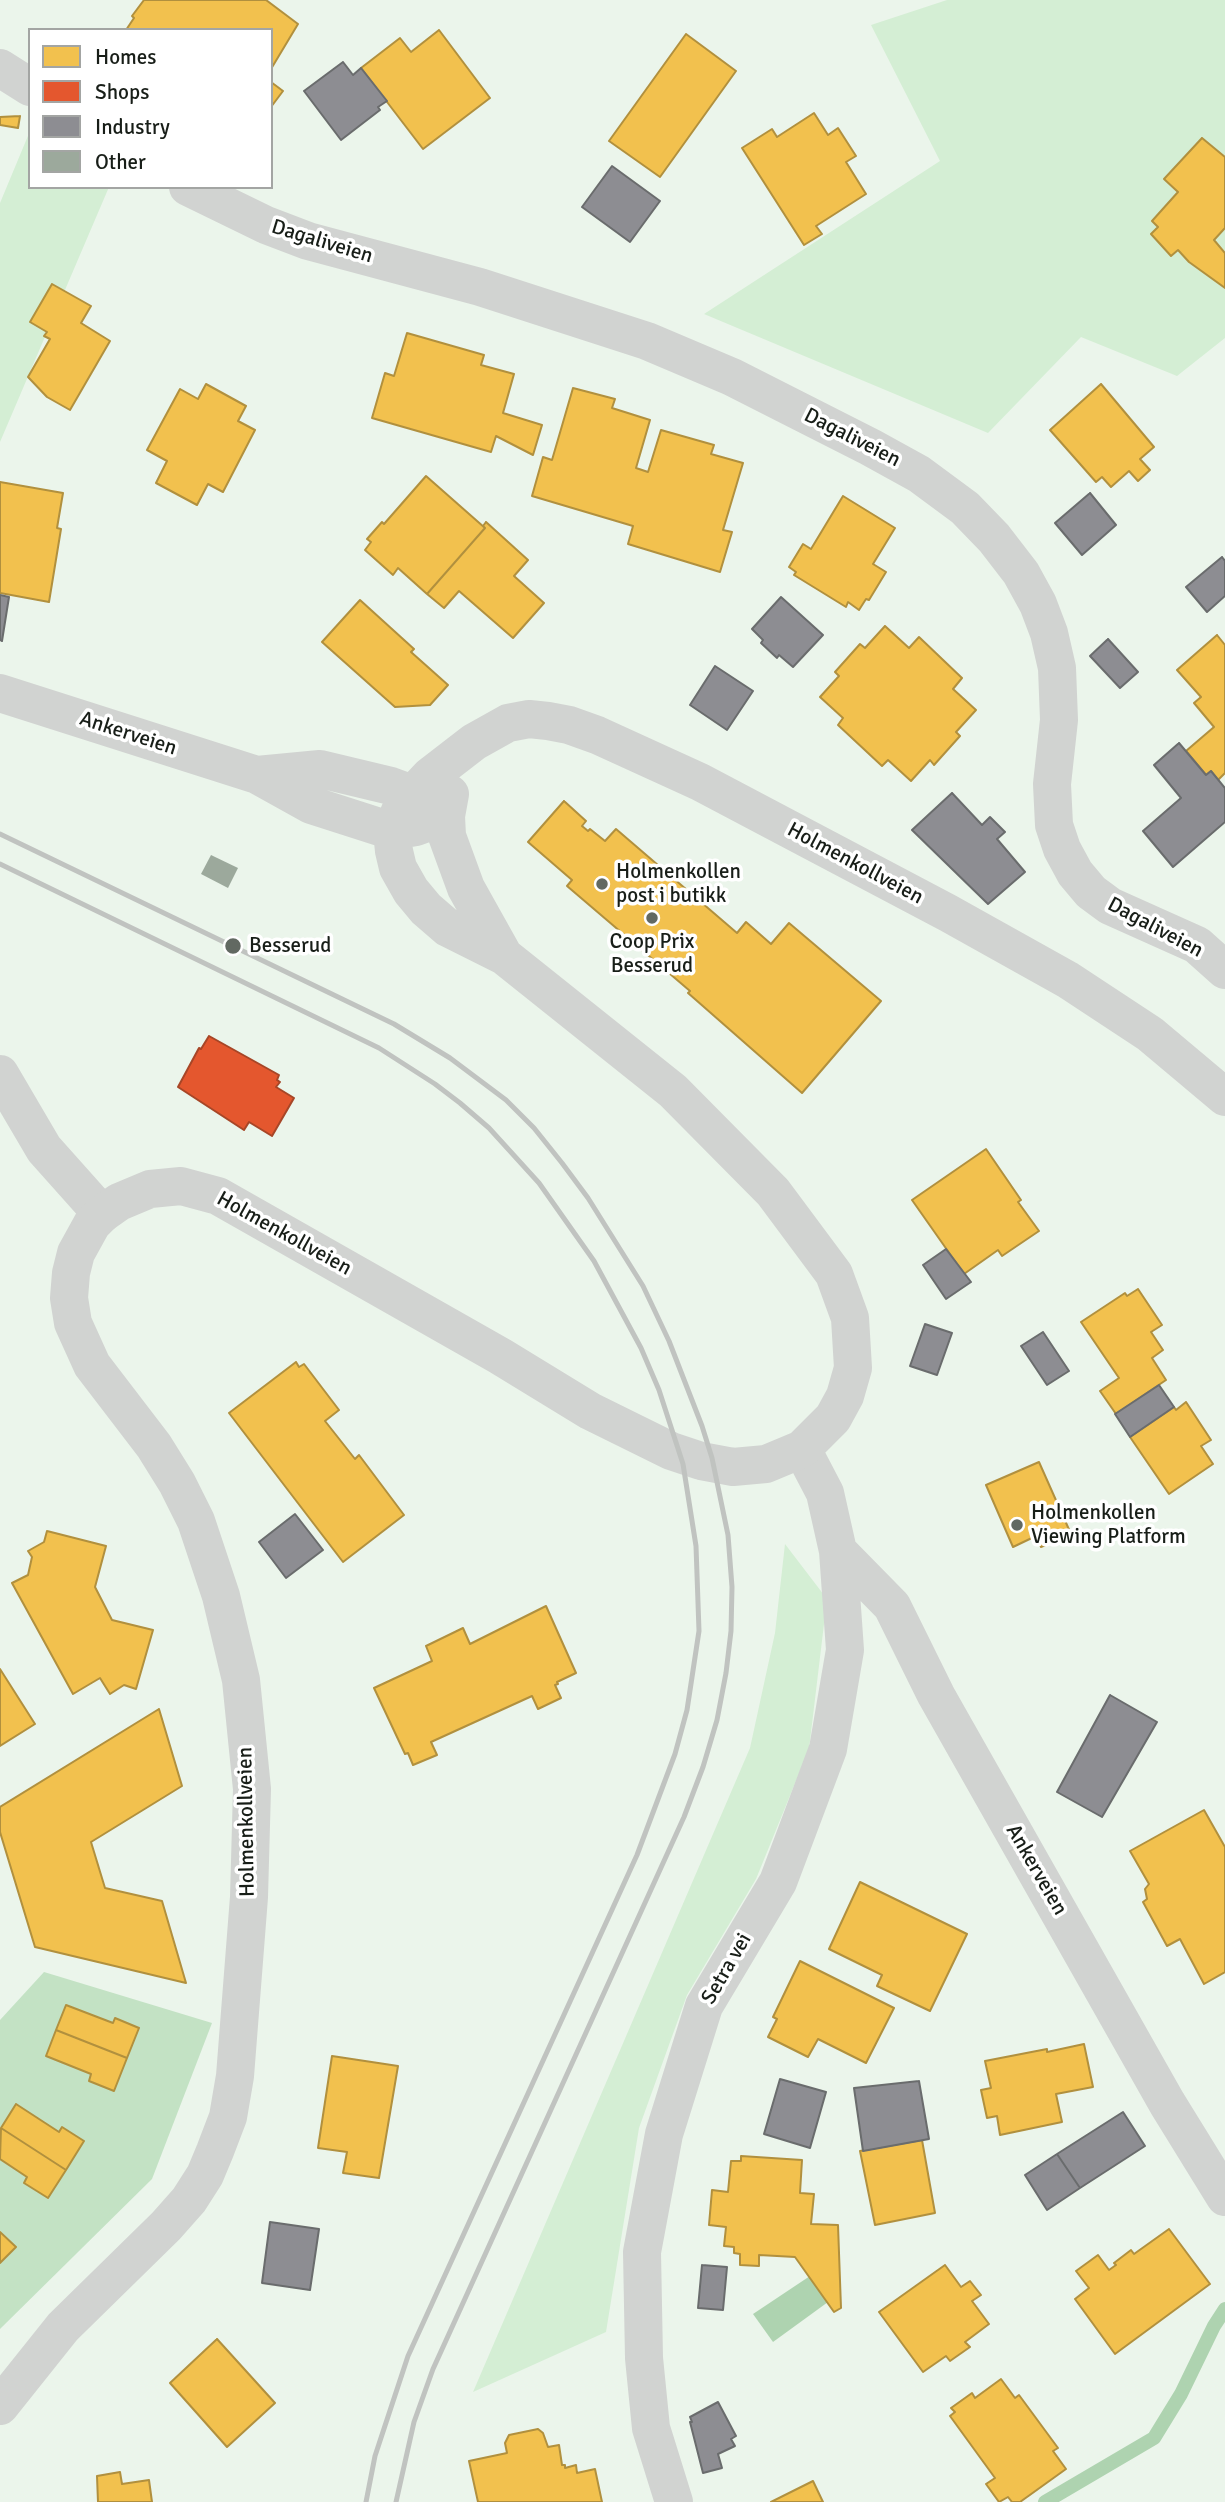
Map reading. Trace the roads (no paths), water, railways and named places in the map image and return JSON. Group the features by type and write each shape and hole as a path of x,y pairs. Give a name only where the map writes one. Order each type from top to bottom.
{"main road":[{"path":"0,68 28,86"},
{"name":"Dagaliveien","path":"192,189 266,225 308,241 480,287 647,341 732,377 838,430 919,474 947,494 994,538 1021,573 1038,604 1049,633 1057,668 1059,720 1052,784 1054,825 1062,849 1075,873 1091,892 1110,906 1197,945 1225,970"},
{"name":"Ankerveien","path":"0,693 257,775 311,805 392,831"},
{"name":"Holmenkollveien","path":"0,2406 63,2327 189,2200 205,2175 228,2117 235,2076 249,1897 252,1789 241,1680 221,1595 196,1521 154,1446 92,1365 73,1323 69,1298 71,1273 83,1238 102,1214 134,1195 167,1186 181,1186 219,1196 488,1349 590,1411 671,1451 701,1461 733,1467 766,1464 802,1449 833,1418 845,1396 853,1367 850,1318 834,1274 773,1192 673,1091 504,956 448,928 426,909 411,891 398,868 392,831 400,811 413,794 430,776 492,730 508,723 529,719 569,725 640,753 948,913 1068,980 1150,1034 1225,1097"},
{"name":"Holmenkollveien","path":"459,755 446,816 447,836 462,878 504,956"},
{"name":"Ankerveien","path":"257,775 320,769 366,778 430,802 446,816"},
{"path":"392,831 416,827 446,816"},
{"path":"0,1074 44,1149 102,1214"},
{"name":"Setra vei","path":"674,2502 652,2428 643,2358 642,2252 664,2134 704,2006 778,1882 828,1749 845,1650 838,1551 825,1493 802,1449"},
{"name":"Ankerveien","path":"838,1551 892,1606 936,1695 1167,2103 1225,2197"}],"waterway":[{"path":"1045,2502 1154,2438 1181,2394 1225,2309"}],"railway":[{"path":"0,834 394,1024 450,1058 506,1100 534,1128 588,1198 643,1286 669,1341 712,1458 728,1535 732,1587 731,1631 717,1720 703,1767 684,1817 433,2369 414,2422 396,2502"},
{"path":"0,864 379,1048 435,1084 489,1128 539,1183 594,1261 641,1348 659,1390 683,1464 696,1546 699,1631 687,1710 675,1754 637,1855 408,2356 375,2456 366,2502"}],"place":[{"name":"Holmenkollen post i butikk","path":"602,884"},
{"name":"Coop Prix Besserud","path":"652,918"},
{"name":"Besserud","path":"233,946"},
{"name":"Holmenkollen Viewing Platform","path":"1017,1525"}]}
